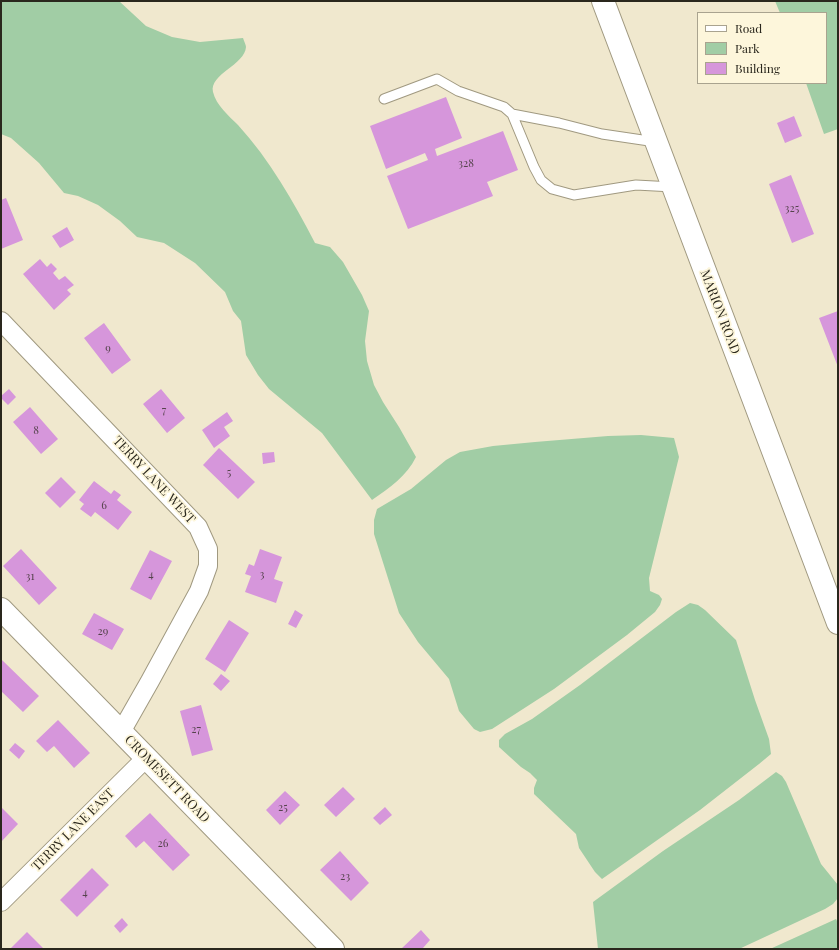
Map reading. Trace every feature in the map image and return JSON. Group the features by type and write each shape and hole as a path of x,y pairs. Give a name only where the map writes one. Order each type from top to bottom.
{"main road":[{"name":"MARION ROAD","path":"603,1 838,623"},
{"name":"CROMESETT ROAD","path":"1,609 333,949"}],"street":[{"name":"TERRY LANE WEST","path":"1,321 198,527 208,549 208,566 199,591 121,732"},
{"name":"TERRY LANE EAST","path":"2,900 146,758"}],"lane":[{"path":"384,99 437,79 458,91 504,107 512,114 541,180 552,189 574,195 636,185 673,187"},
{"path":"512,114 559,123 602,134 656,142"}],"green space":[{"path":"1,1 119,1 146,26 172,37 200,42 243,38 246,47 244,53 240,59 216,80 213,86 213,92 220,106 250,138 271,167 315,243 330,247 343,262 362,295 369,311 365,341 367,361 374,385 416,457 403,476 391,486 372,500 322,433 269,389 258,375 246,355 241,321 233,311 225,292 195,263 164,243 137,237 120,221 98,205 78,196 64,193 39,163 11,138 1,134"},
{"path":"775,1 838,1 838,129 824,134 806,84 827,84 827,12 780,12"},
{"path":"641,435 674,438 679,457 649,578 650,591 659,595 662,599 660,605 655,612 627,635 554,689 492,729 480,732 474,729 459,711 449,679 418,642 399,613 374,534 374,520 377,509 411,489 446,460 460,452 493,446 535,442"},
{"path":"690,603 698,605 705,610 736,640 769,739 771,754 700,810 602,879 595,872 579,848 576,834 534,794 534,788 537,780 499,747 499,740 505,734 532,719 580,685"},
{"path":"776,772 782,776 786,782 821,864 838,885 838,898 833,904 739,949 598,949 593,902 663,851 739,800"},
{"path":"836,919 838,923 838,949 770,949"}],"building":[{"path":"446,97 462,138 435,149 437,156 503,131 518,170 487,182 493,196 408,229 387,176 428,160 425,153 386,169 370,126"},
{"path":"794,116 802,136 785,143 777,123"},
{"path":"791,175 814,234 792,243 769,184"},
{"path":"6,198 23,240 1,249 1,200"},
{"path":"67,227 74,240 60,248 52,236"},
{"path":"40,259 47,267 51,263 57,269 53,273 59,280 65,276 74,285 67,290 71,294 54,310 23,274"},
{"path":"838,311 838,367 819,318"},
{"path":"104,323 131,360 112,374 84,338"},
{"path":"9,389 16,397 8,405 1,398 1,396"},
{"path":"161,389 185,418 167,433 143,404"},
{"path":"30,407 58,439 41,454 13,422"},
{"path":"227,412 233,421 224,427 230,436 214,448 202,430"},
{"path":"219,448 255,482 238,499 203,465"},
{"path":"274,452 275,462 263,464 262,453"},
{"path":"61,477 76,492 60,508 45,493"},
{"path":"94,481 111,494 114,490 121,495 117,500 132,512 118,530 95,512 91,517 80,509 84,504 79,500"},
{"path":"21,549 57,588 39,605 3,566"},
{"path":"260,549 282,557 274,579 283,582 276,603 245,592 251,576 245,574 249,564 254,566"},
{"path":"150,550 172,561 151,600 130,589"},
{"path":"295,610 303,615 296,628 288,624"},
{"path":"94,613 124,629 112,650 82,634"},
{"path":"229,620 249,633 225,672 205,659"},
{"path":"2,660 39,696 23,712 1,691"},
{"path":"221,674 230,681 221,691 213,684"},
{"path":"201,705 213,750 192,756 180,711"},
{"path":"58,720 90,753 74,768 54,746 47,752 36,741"},
{"path":"15,743 25,751 19,759 9,750"},
{"path":"343,787 355,799 336,817 324,805"},
{"path":"285,791 300,805 280,825 266,810"},
{"path":"1,807 18,824 1,842"},
{"path":"385,807 392,815 380,825 373,818"},
{"path":"150,813 190,855 173,871 144,841 136,848 125,836"},
{"path":"340,851 369,883 351,901 320,870"},
{"path":"92,868 109,885 77,917 60,900"},
{"path":"122,918 128,925 120,933 114,926"},
{"path":"421,930 430,940 423,948 424,949 401,949"},
{"path":"27,932 44,949 10,949"}]}
